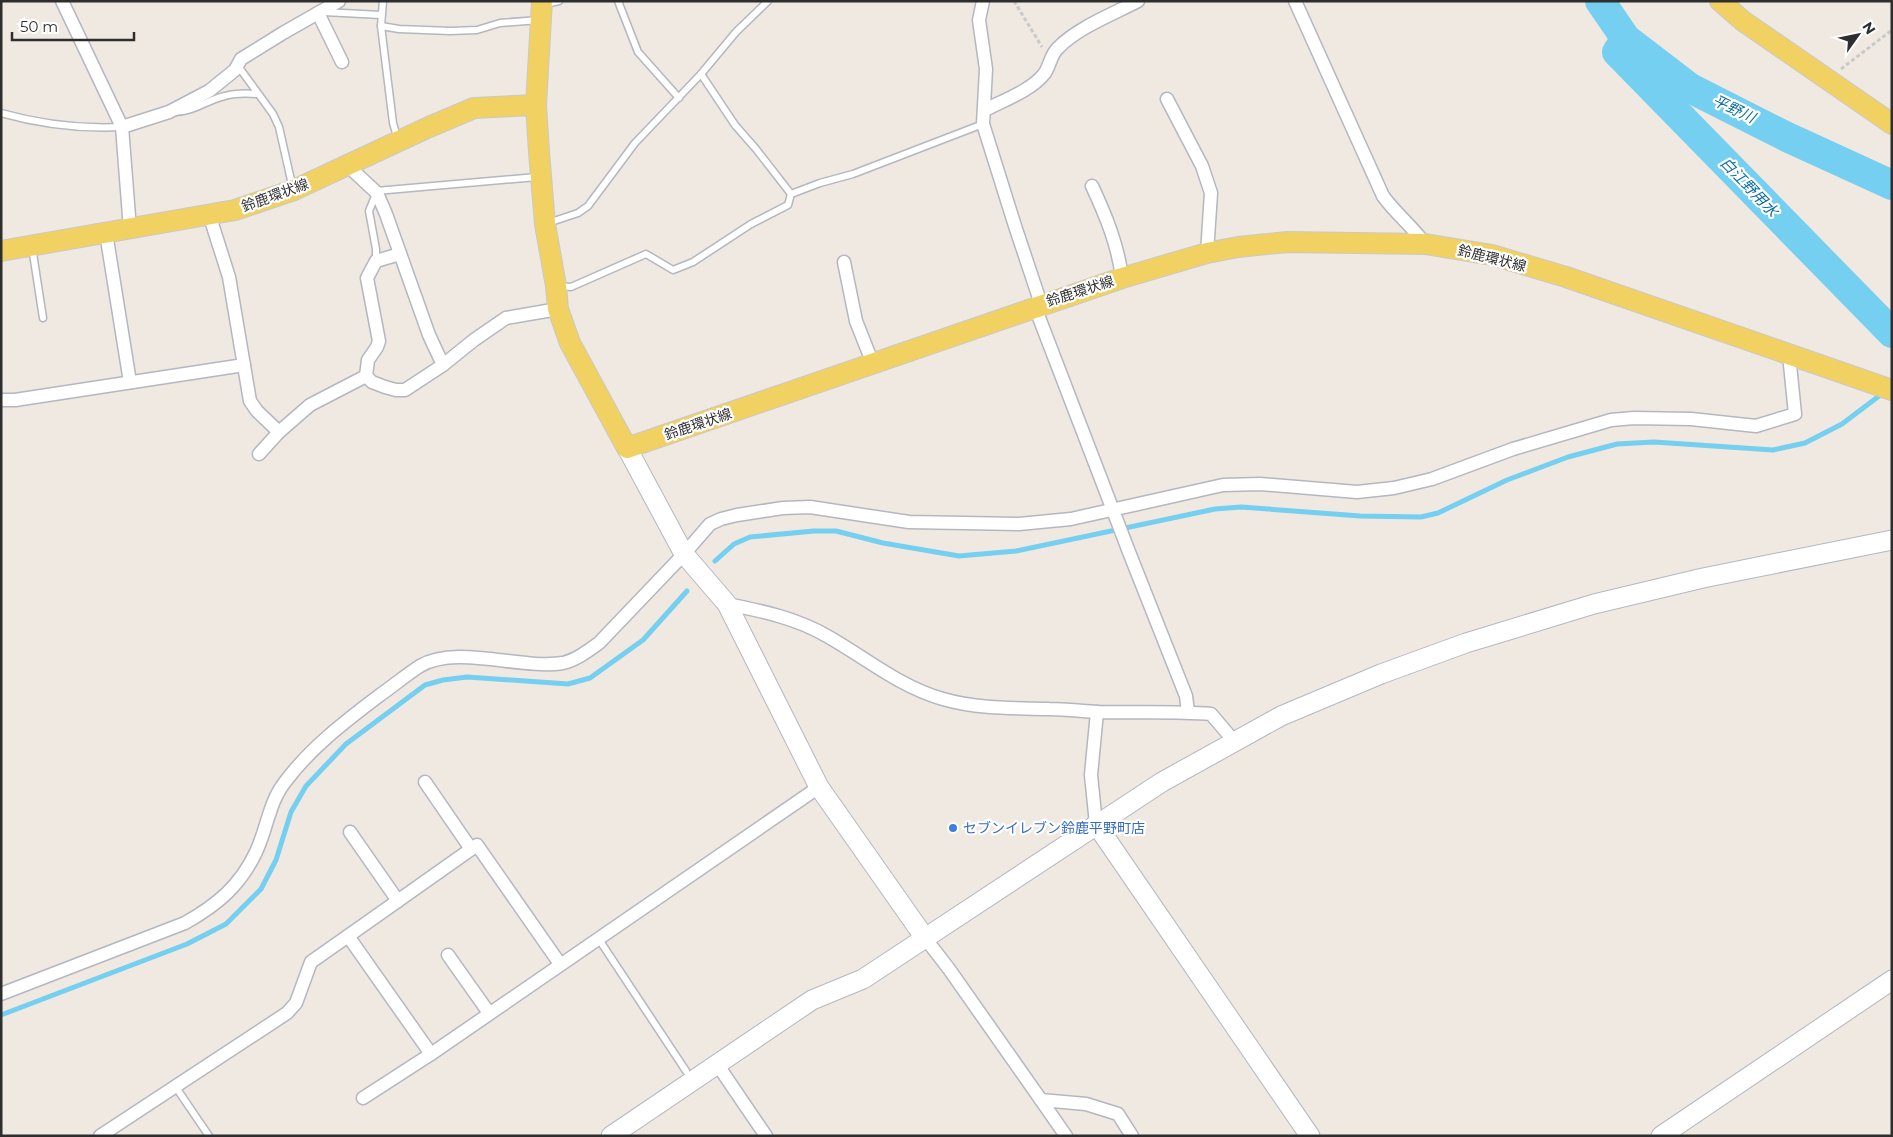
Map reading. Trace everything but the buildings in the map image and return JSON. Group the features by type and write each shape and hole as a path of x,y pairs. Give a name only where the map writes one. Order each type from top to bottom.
{"main road":[{"path":"1720,1 1743,21 1892,124"},
{"path":"546,7 536,106 545,224 556,286 558,309 570,343 626,448"},
{"name":"鈴鹿環状線","path":"1,251 235,210 294,190 474,108 536,106"},
{"name":"鈴鹿環状線","path":"626,448 1122,278 1207,253 1238,247 1287,242 1425,244 1492,256 1566,278 1892,390"}],"street":[{"path":"62,1 122,127 130,229"},
{"path":"122,127 169,112 209,91 235,70 241,59 339,1"},
{"path":"983,1 979,20 986,69 983,124 1038,306 1128,552 1186,696 1188,712"},
{"path":"984,110 1035,83 1045,74 1050,60 1058,48 1086,27 1138,1"},
{"path":"1295,1 1383,196 1393,210 1418,234 1425,244"},
{"path":"319,12 342,62"},
{"path":"1167,99 1202,166 1211,193 1207,253"},
{"path":"346,165 376,192 429,335 443,365"},
{"path":"1092,186 1113,236 1122,278"},
{"path":"209,214 229,277 250,401 257,411 279,432"},
{"path":"106,233 130,382"},
{"path":"366,376 368,360 379,341 367,278 376,261 400,254"},
{"path":"844,262 856,321 873,364"},
{"path":"366,376 372,382 385,387 405,390 443,365 474,340 506,318 558,309"},
{"path":"1,994 185,923 209,909 222,899 238,880 256,852 268,816 284,783 309,754 344,721 422,665 440,659 459,657 532,663 563,663 583,655 599,643 710,524 721,519 783,508 810,507 909,522 1019,524 1114,513 1223,485 1238,483 1357,492 1394,488 1432,479 1504,452 1611,420 1634,418 1691,419 1756,426 1795,414 1789,355"},
{"path":"1,400 15,400 244,366"},
{"path":"259,454 279,432 310,405 366,376"},
{"path":"626,448 684,554 727,604 819,787 1066,1136"},
{"path":"611,1136 812,1000 863,979 1162,782 1281,716 1381,674 1466,643 1594,604 1703,578 1892,540"},
{"path":"727,604 762,611 805,625 840,644 896,680 944,699 966,704 995,707 1097,712 1188,712 1211,714 1234,741"},
{"path":"1097,712 1090,775 1096,824 1310,1136"},
{"path":"425,782 471,850"},
{"path":"363,1098 431,1054 819,787"},
{"path":"350,832 398,901"},
{"path":"100,1136 288,1014 296,1003 310,962 478,845 560,964"},
{"path":"348,936 431,1054"},
{"path":"448,955 489,1013"},
{"path":"1661,1136 1892,980"},
{"path":"717,1064 766,1136"},
{"path":"1041,1100 1086,1104 1118,1114 1132,1136"}],"lane":[{"path":"383,1 381,26 393,123 399,141"},
{"path":"618,1 638,52 679,98"},
{"path":"545,224 578,213 588,206 635,143 701,74 736,32 768,1"},
{"path":"381,26 399,29 477,30 500,24 546,7"},
{"path":"319,12 381,15"},
{"path":"237,65 273,114 279,127 294,190"},
{"path":"701,74 735,125 756,148 791,194"},
{"path":"169,112 185,112 223,96 245,93 257,94"},
{"path":"1,112 29,120 82,126 122,127"},
{"path":"791,194 820,183 853,174 983,124"},
{"path":"376,261 376,249 369,211 376,192 541,177"},
{"path":"556,286 571,287 646,254 673,270 693,262 751,224 788,205 791,194"},
{"path":"32,246 44,318"},
{"path":"598,938 686,1071"},
{"path":"175,1086 209,1136"}],"path":[{"path":"1014,1 1050,60"},
{"path":"1828,80 1892,30"}],"waterway":[{"name":"平野川","path":"1600,1 1626,39 1690,88 1787,137 1892,185"},
{"name":"白江野用水","path":"1626,39 1617,52 1892,333"},
{"path":"715,561 734,544 750,537 814,531 836,531 883,543 959,556 1016,551 1215,509 1241,507 1360,516 1421,517 1438,513 1507,480 1568,457 1617,444 1654,442 1773,450 1805,443 1842,424 1883,393"},
{"path":"1,1015 187,944 226,924 261,889 276,860 291,812 306,786 346,744 425,685 443,680 467,677 568,684 590,678 643,640 687,591"}],"place":[{"name":"セブンイレブン鈴鹿平野町店","path":"953,828"}]}
